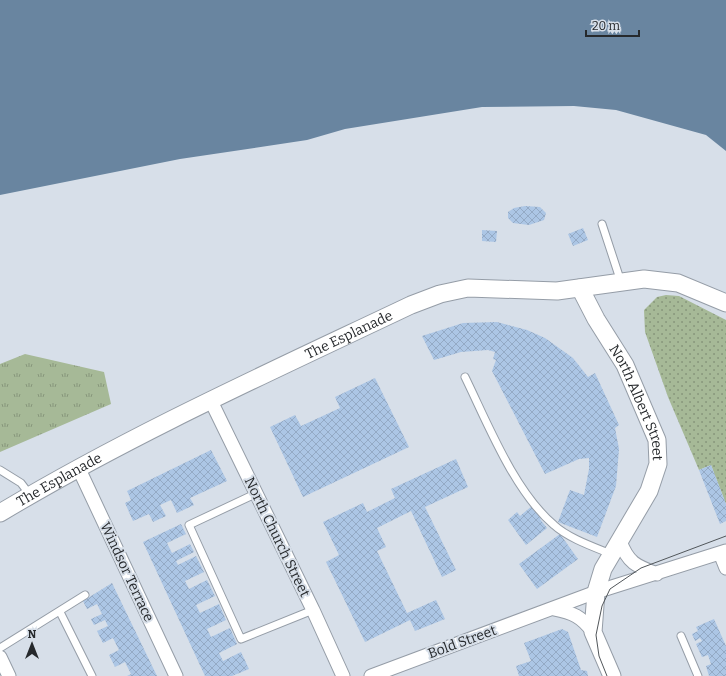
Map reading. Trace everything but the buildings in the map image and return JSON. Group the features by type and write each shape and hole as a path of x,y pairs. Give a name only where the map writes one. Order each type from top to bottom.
{"street":[{"name":"The Esplanade","path":"0,513 78,467 210,400 411,305 440,294 468,288 557,291 644,279 678,283 726,303"},
{"name":"North Albert Street","path":"580,288 596,319 625,365 657,440 658,464 650,491 600,574 596,592 593,632 612,676"},
{"name":"North Church Street","path":"210,400 313,610 343,676"},
{"name":"Windsor Terrace","path":"78,467 176,676"},
{"path":"616,548 629,560 641,568 657,574"},
{"path":"723,552 726,568"},
{"name":"Bold Street","path":"371,676 554,609 596,592 723,552"},
{"path":"554,609 573,613 584,620 593,632"},
{"path":"0,657 9,676"}],"lane":[{"path":"602,224 621,283"},
{"path":"464,377 522,490 554,526 591,546 616,548"},
{"path":"0,470 22,484 30,495"},
{"path":"256,494 189,526 241,639 313,610"},
{"path":"0,648 85,595"},
{"path":"60,612 92,676"},
{"path":"681,636 698,676"}],"green space":[{"path":"666,295 679,296 726,320 726,504 711,465 699,470 668,397 645,332 644,310 657,297"},
{"path":"25,354 104,372 111,404 0,452 0,364"}],"water":[{"path":"0,0 726,0 726,151 706,135 616,110 574,106 482,107 345,129 307,140 180,159 0,195"}],"tram line":[{"path":"607,676 599,656 596,635 602,606 610,589 641,568 726,536"}]}
